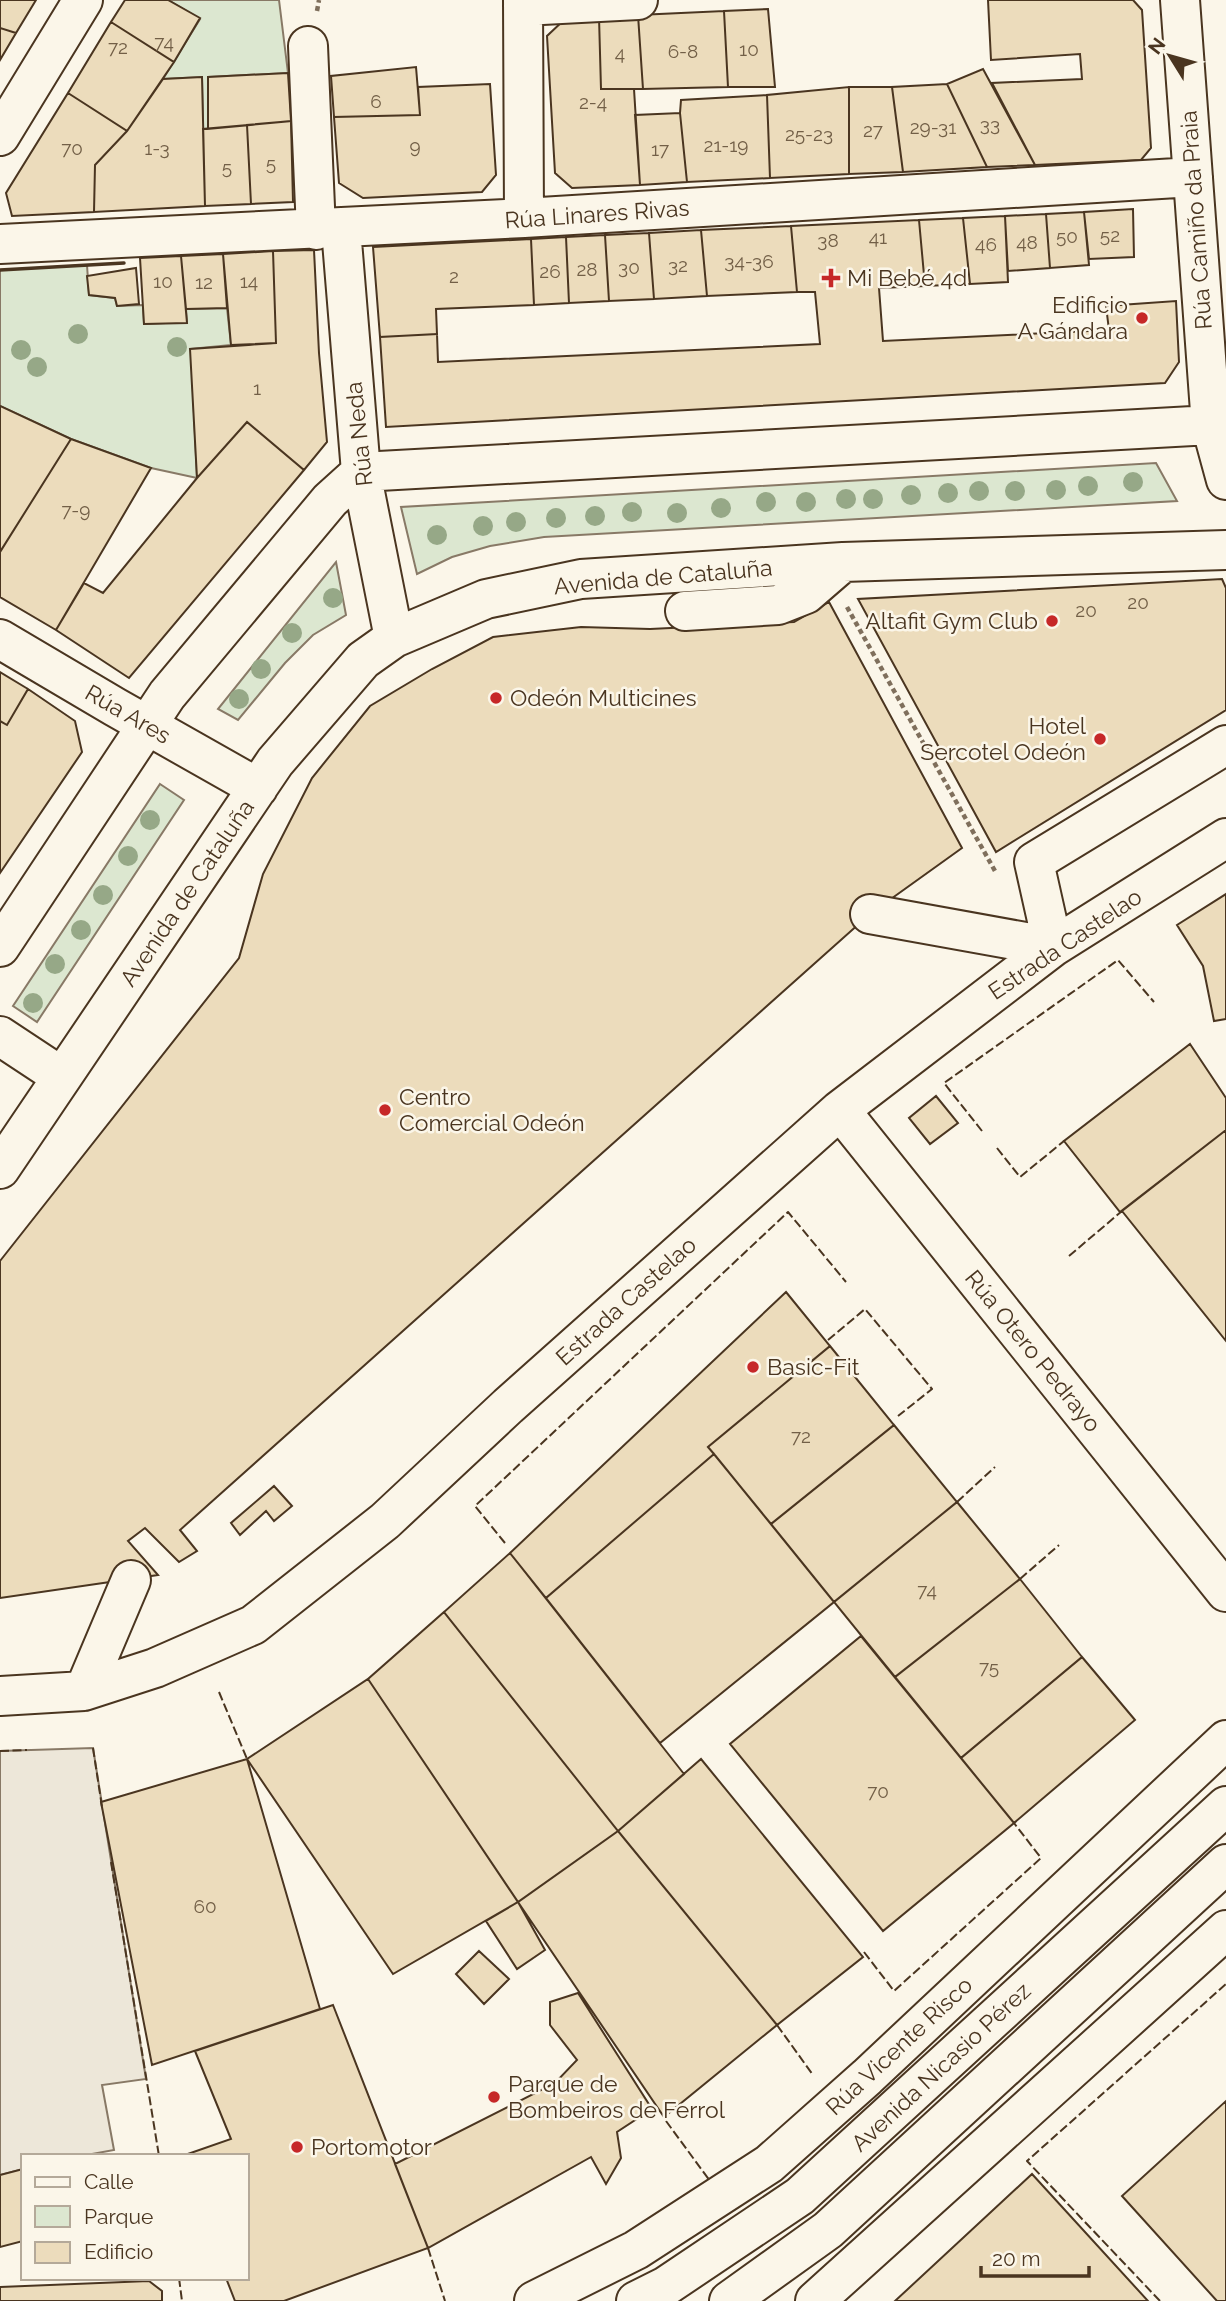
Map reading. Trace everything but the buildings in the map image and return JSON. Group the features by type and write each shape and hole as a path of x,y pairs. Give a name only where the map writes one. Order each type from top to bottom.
{"main road":[{"path":"0,136 83,0"},
{"path":"524,218 523,3 638,0"},
{"name":"Rúa Camiño da Praia","path":"1180,0 1211,425 1226,480"},
{"name":"Rúa Neda","path":"308,46 361,472 394,638"},
{"name":"Rúa Linares Rivas","path":"0,244 329,229 1193,177"},
{"path":"0,947 167,695 330,500 361,472 1211,425"},
{"name":"Avenida de Cataluña","path":"0,1169 275,762 363,660 394,638 486,599 581,579 1226,550"},
{"path":"685,611 778,605 806,594 836,568"},
{"name":"Rúa Ares","path":"0,639 258,788"},
{"path":"870,914 1053,947 1034,862 1226,745"},
{"name":"Estrada Castelao","path":"0,1696 84,1691 155,1668 253,1625 384,1521 508,1406 840,1110 1053,947 1226,838"},
{"path":"0,1036 62,1077"},
{"name":"Rúa Otero Pedrayo","path":"840,1110 1226,1592"},
{"path":"84,1691 131,1580"},
{"name":"Rúa Vicente Risco","path":"534,2301 636,2250 769,2164 867,2077 1226,1740"},
{"name":"Avenida Nicasio Pérez","path":"636,2301 666,2287 800,2196 1226,1806"},
{"name":"Avenida Nicasio Pérez","path":"729,2301 828,2230 1226,1864"},
{"path":"815,2301 1226,1930"}],"path":[{"path":"836,568 997,876"}],"green space":[{"path":"168,0 279,0 288,73 209,77 208,129 203,129 202,77 163,79 200,19"},
{"path":"87,265 89,295 115,298 117,306 143,305 144,324 187,322 186,309 227,308 231,345 191,349 197,478 151,468 71,439 0,406 0,270"},
{"path":"1156,463 1177,501 544,537 490,546 452,557 417,574 401,507"},
{"path":"336,562 346,615 313,635 285,663 238,720 218,709"},
{"path":"160,784 184,800 37,1022 13,1006"}],"shaded area":[{"path":"93,1748 146,2079 102,2085 114,2150 92,2154 21,2154 21,2170 0,2175 0,1751"}],"fence":[{"path":"982,1131 944,1083 1118,960 1154,1002"},
{"path":"997,1148 1020,1177 1064,1141"},
{"path":"1069,1256 1122,1211"},
{"path":"505,1543 475,1506 788,1212 846,1282"},
{"path":"828,1340 865,1309 932,1389 898,1416"},
{"path":"957,1502 995,1467"},
{"path":"1020,1579 1059,1545"},
{"path":"219,1692 247,1759"},
{"path":"93,1748 102,1807"},
{"path":"0,1751 27,1750"},
{"path":"864,1952 894,1991 1041,1858 1014,1823"},
{"path":"111,1862 159,2154"},
{"path":"1160,2301 1027,2161 1226,1984"},
{"path":"777,2025 813,2075"},
{"path":"666,2121 710,2181"},
{"path":"428,2248 445,2301"},
{"path":"179,2280 182,2301"}],"wall":[{"path":"0,270 124,263"}],"place":[{"name":"Mi Bebé 4d","path":"831,278"},
{"name":"Edificio A Gándara","path":"1142,318"},
{"name":"Altafit Gym Club","path":"1052,621"},
{"name":"Odeón Multicines","path":"496,698"},
{"name":"Hotel Sercotel Odeón","path":"1100,739"},
{"name":"Centro Comercial Odeón","path":"385,1110"},
{"name":"Basic-Fit","path":"753,1367"},
{"name":"Parque de Bombeiros de Ferrol","path":"494,2097"},
{"name":"Portomotor","path":"297,2147"}]}
